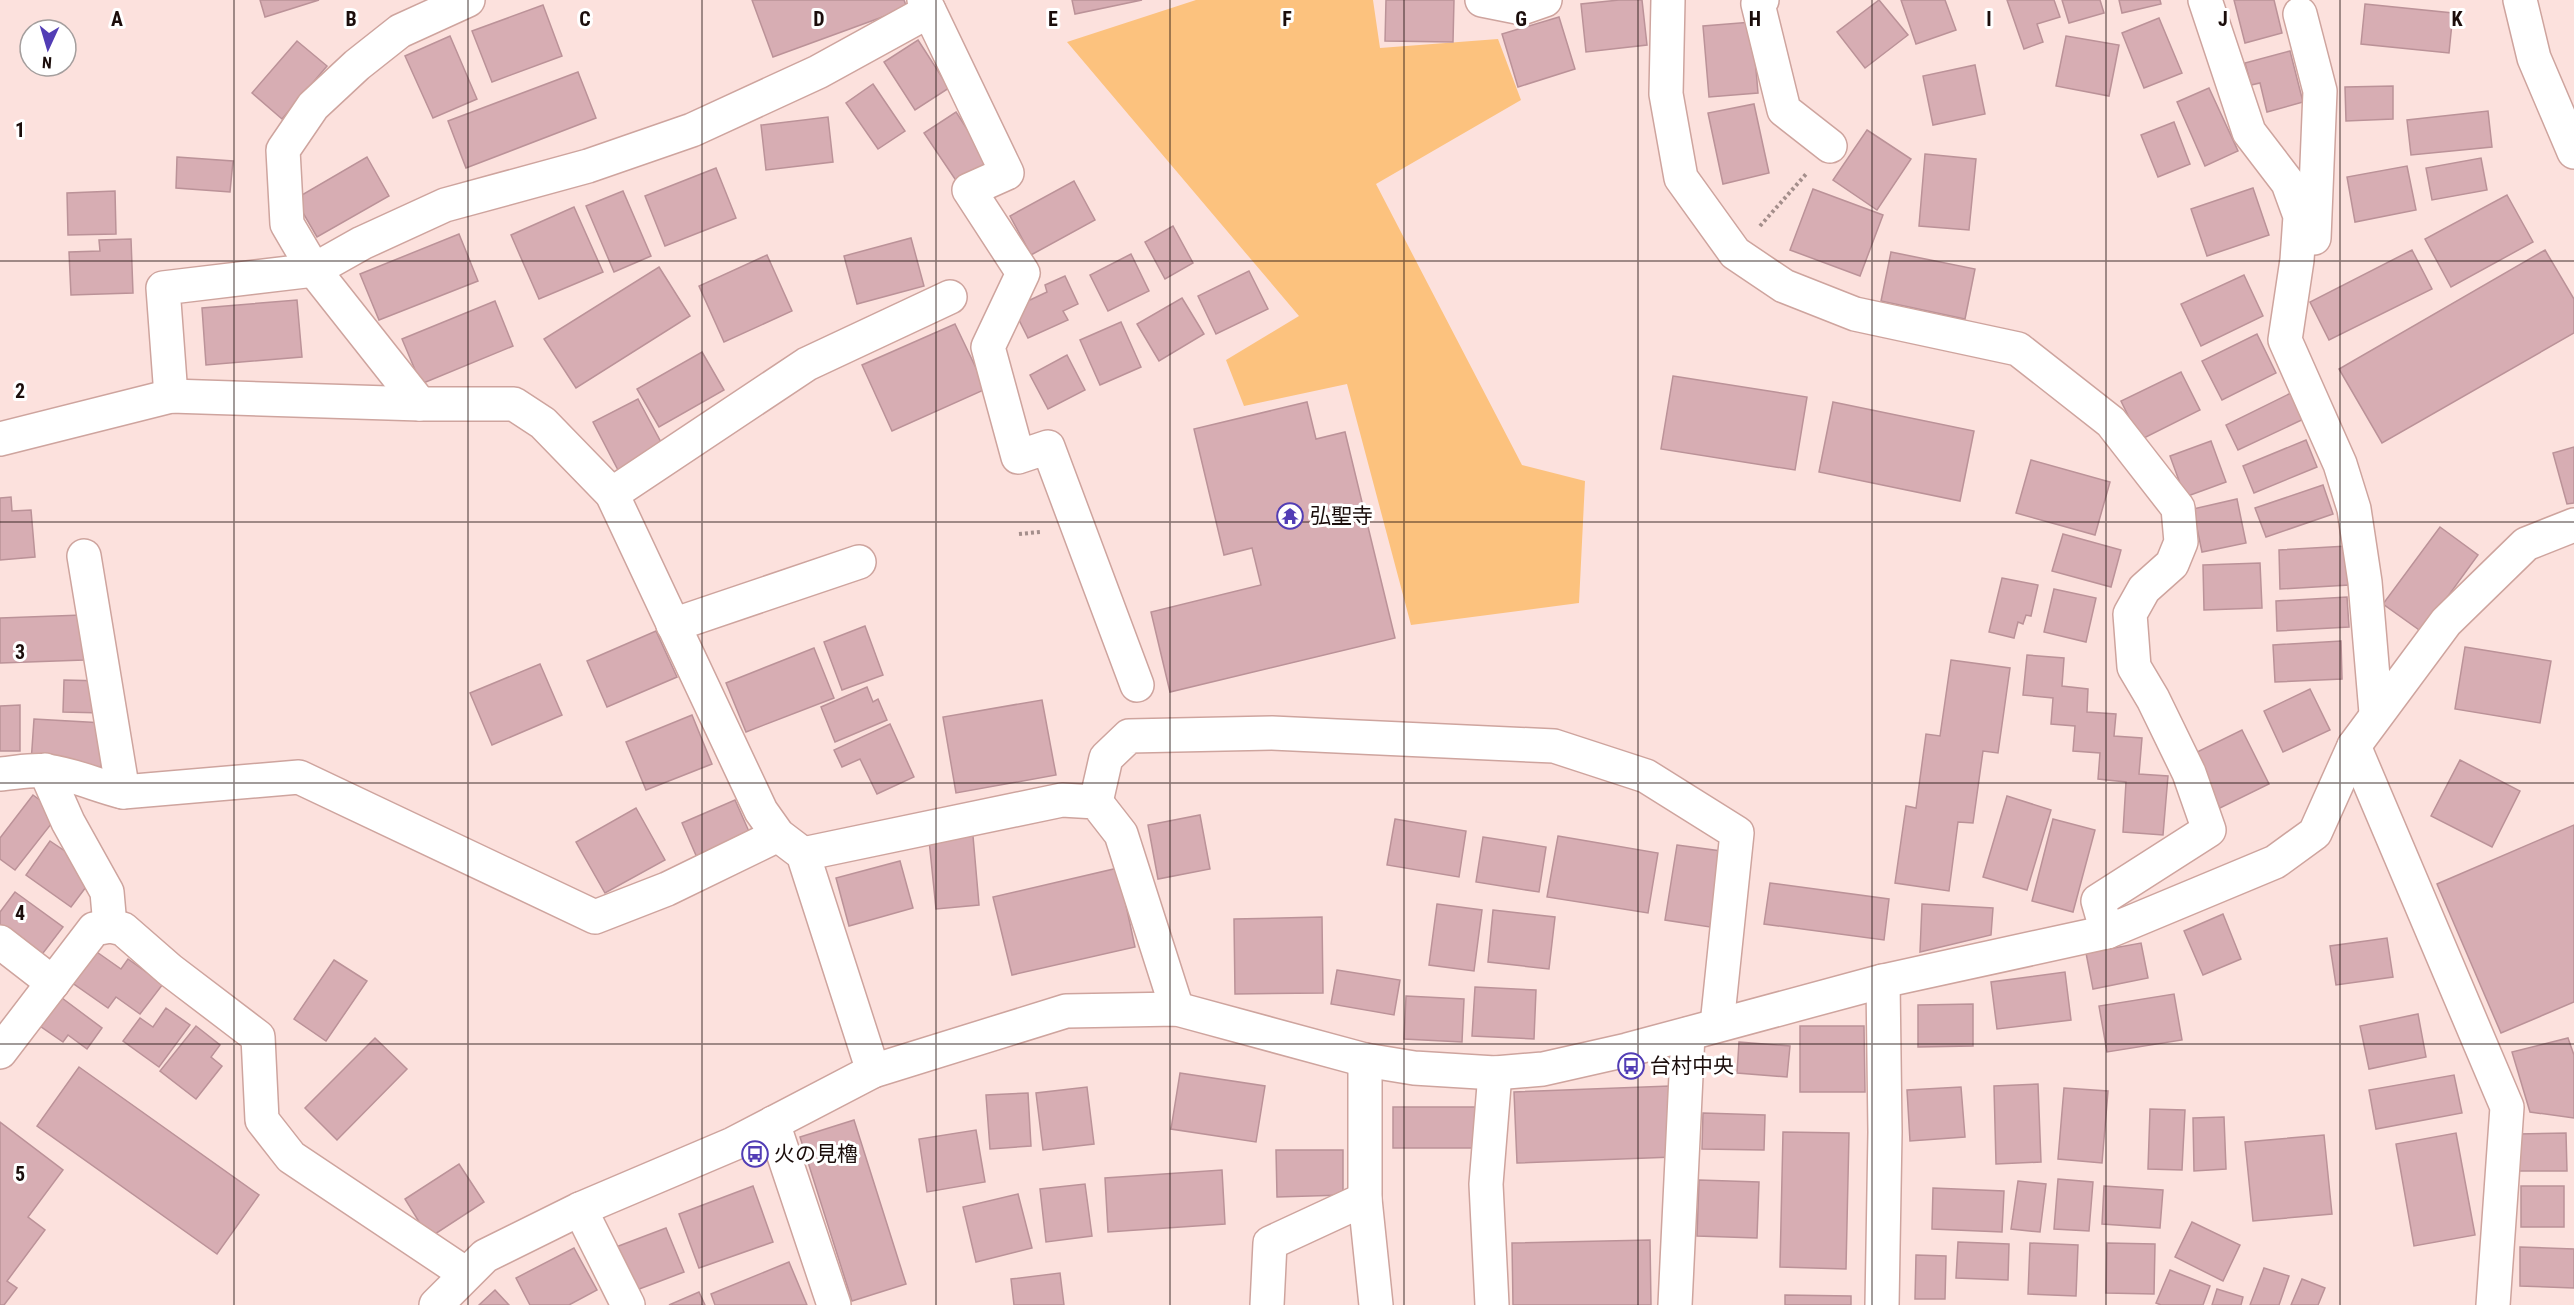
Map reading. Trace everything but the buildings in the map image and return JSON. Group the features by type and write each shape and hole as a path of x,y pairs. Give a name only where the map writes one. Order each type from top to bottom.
{"street":[{"path":"420,404 314,270 287,224 283,150 313,106 357,64 400,31 468,0"},
{"path":"1482,0 1522,8 1545,0"},
{"path":"1668,0 1666,94 1681,178 1735,253 1784,286 1855,314 2018,349 2111,423 2178,508 2181,542 2172,564 2144,589 2130,614 2134,667 2153,699 2189,773 2209,830 2098,901 2107,932"},
{"path":"1762,0 1758,4 1784,110 1830,146"},
{"path":"2205,0 2249,132 2288,183 2300,216 2285,340 2340,464 2354,509 2365,582 2376,713"},
{"path":"2520,0 2534,58 2574,152"},
{"path":"171,396 163,288 314,270 362,243 445,205 588,166 692,130 818,72 926,5 1007,173 969,190 1023,273 988,347 1018,457 1048,447 1137,685"},
{"path":"2293,286 2313,267 2320,91 2300,14"},
{"path":"612,494 807,364 950,297"},
{"path":"0,439 171,396 420,404 514,404 543,423 612,494 761,811 778,835 803,854 873,1071"},
{"path":"436,1305 485,1256 580,1209 733,1144 873,1071 1066,1011 1177,1009 1365,1060 1414,1068 1495,1073 1543,1069 1627,1050 1883,981 2107,932 2275,862 2315,833 2354,746 2376,713 2446,622 2526,544 2574,525"},
{"path":"84,556 123,792"},
{"path":"673,625 859,562"},
{"path":"1096,802 1106,758 1129,736 1272,733 1554,746 1646,776 1737,833 1703,1029 1675,1305"},
{"path":"2354,746 2506,1107 2493,1305"},
{"path":"0,774 45,770 123,792 299,777 595,917 667,889 778,835"},
{"path":"45,770 68,822 106,892 110,926"},
{"path":"803,854 1062,800 1096,802 1121,834 1177,1009"},
{"path":"0,1052 94,929 110,926 123,929 170,970 258,1037 262,1120 291,1157 466,1274"},
{"path":"0,942 53,983"},
{"path":"1882,1305 1886,1132 1883,981"},
{"path":"1365,1060 1365,1199 1376,1305"},
{"path":"1492,1305 1486,1184 1495,1073"},
{"path":"773,1122 834,1305"},
{"path":"1267,1305 1270,1243 1365,1199"},
{"path":"580,1209 628,1305"}],"path":[{"path":"1735,253 1830,146"}],"shaded area":[{"path":"1196,0 1373,0 1380,48 1498,39 1521,100 1376,184 1522,465 1585,481 1579,603 1411,625 1347,384 1244,406 1226,360 1299,316 1067,42"}],"place":[{"name":"弘聖寺","path":"1290,516"},
{"name":"台村中央","path":"1631,1066"},
{"name":"火の見櫓","path":"755,1154"}]}
